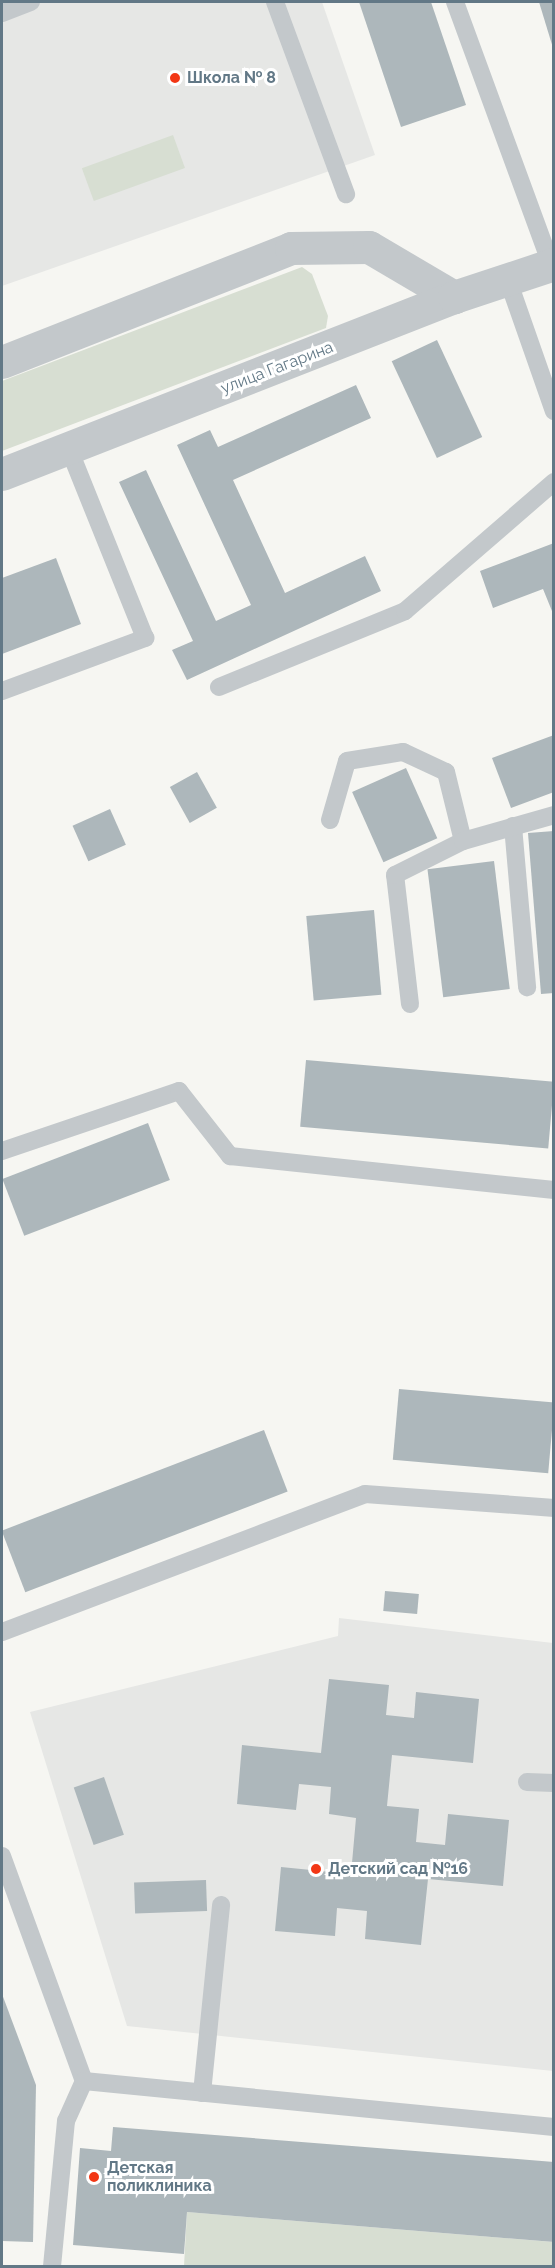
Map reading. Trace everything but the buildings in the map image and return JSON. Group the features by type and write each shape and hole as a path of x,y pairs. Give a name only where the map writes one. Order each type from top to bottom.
{"street":[{"path":"2,362 291,248 369,248 454,297"},
{"name":"улица Гагарина","path":"2,474 454,297 552,264"}],"lane":[{"path":"2,12 31,2"},
{"path":"275,2 346,194"},
{"path":"455,2 552,264"},
{"path":"508,280 554,411"},
{"path":"2,691 145,638 69,449"},
{"path":"219,687 405,611 554,482"},
{"path":"330,820 347,761 403,752 446,772 463,841"},
{"path":"410,1004 395,875 463,841 554,815"},
{"path":"513,826 527,987"},
{"path":"2,1150 179,1091 230,1156 554,1190"},
{"path":"2,1632 365,1494 554,1508"},
{"path":"527,1782 554,1783"},
{"path":"2,1856 84,2081 66,2121 52,2266"},
{"path":"202,2093 221,1905"},
{"path":"84,2081 554,2127"}],"shaded area":[{"name":"Школа № 8","path":"2,2 322,2 375,155 2,286"},
{"path":"173,135 185,168 94,201 82,168"},
{"path":"302,267 312,274 328,316 326,328 2,451 2,381"},
{"name":"Детский сад №16","path":"339,1618 553,1643 553,2071 127,2026 30,1712 338,1636"},
{"path":"187,2212 553,2242 553,2266 184,2266"}],"place":[{"name":"Школа № 8","path":"175,78"},
{"name":"Детский сад №16","path":"316,1869"},
{"name":"Детская поликлиника","path":"94,2177"}]}
